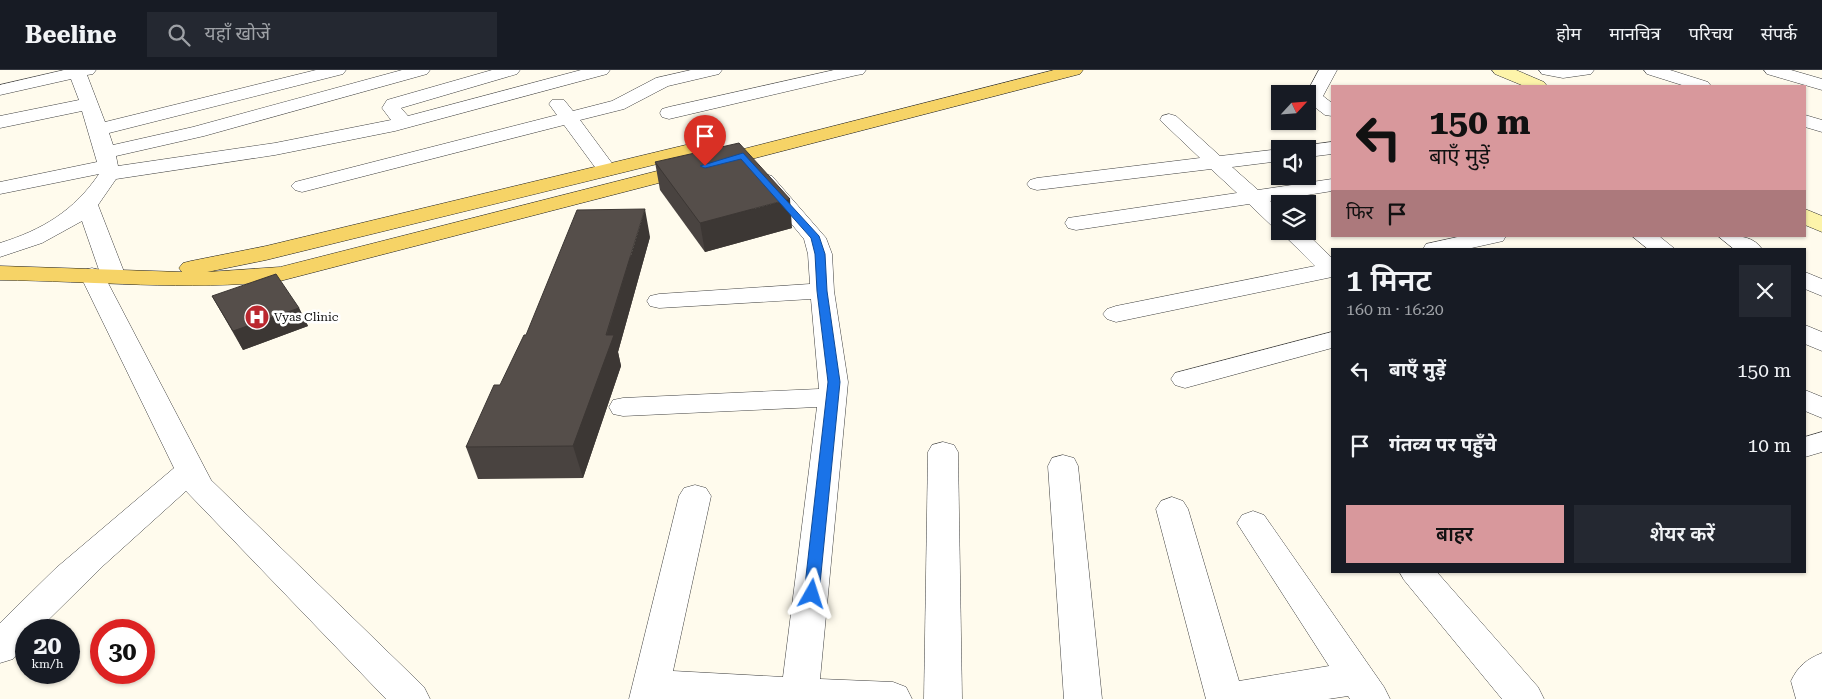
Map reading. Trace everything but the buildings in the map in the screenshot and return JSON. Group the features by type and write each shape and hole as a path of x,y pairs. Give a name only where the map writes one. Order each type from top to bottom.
{"main road":[{"path":"113,277 266,253 1023,70"},
{"path":"0,273 237,280 280,274 1074,70"}],"street":[{"path":"100,129 336,70"},
{"path":"0,188 107,164 197,132 421,70"},
{"path":"404,123 391,108 393,104 511,70"},
{"path":"107,164 275,149 404,123 600,70"},
{"path":"302,186 629,101 662,82 712,70"},
{"path":"669,113 857,70"},
{"path":"1328,70 1313,96 1331,110"},
{"path":"1501,70 1536,85"},
{"path":"1548,70 1563,73 1585,70"},
{"path":"1653,70 1699,85"},
{"path":"0,90 80,71 88,104 100,129 107,164 87,204 69,222 40,237 0,250"},
{"path":"1787,72 1822,85"},
{"path":"544,85 606,170"},
{"path":"0,122 88,104"},
{"path":"1170,120 1271,212"},
{"path":"1806,120 1822,126"},
{"path":"1316,150 1331,148"},
{"path":"743,156 816,238 820,254 822,291 834,382 799,697"},
{"path":"1037,184 1271,156"},
{"path":"1076,223 1331,185"},
{"path":"87,204 113,277 199,487 411,699"},
{"path":"1806,217 1822,225"},
{"path":"1439,248 1490,237"},
{"path":"1645,237 1662,248"},
{"path":"1732,237 1749,248"},
{"path":"1300,240 1331,269"},
{"path":"1116,314 1331,270"},
{"path":"1806,280 1822,289"},
{"path":"660,301 822,291"},
{"path":"1806,334 1822,343"},
{"path":"1185,379 1331,340"},
{"path":"623,407 833,397"},
{"path":"1806,399 1822,409"},
{"path":"1806,447 1822,442"},
{"path":"943,452 943,699"},
{"path":"1063,466 1083,699"},
{"path":"0,648 22,622 50,595 191,470"},
{"path":"694,496 650,693 893,699"},
{"path":"1172,509 1225,699"},
{"path":"1231,699 1364,688 1253,523"},
{"path":"1419,573 1526,699"},
{"path":"1815,699 1810,681 1822,669"},
{"path":"1072,699 1107,699"}],"place":[{"name":"Vyas Clinic","path":"257,317"}],"route":[{"path":"705,166 743,156 816,238 820,254 822,291 834,382 812,594"}]}
